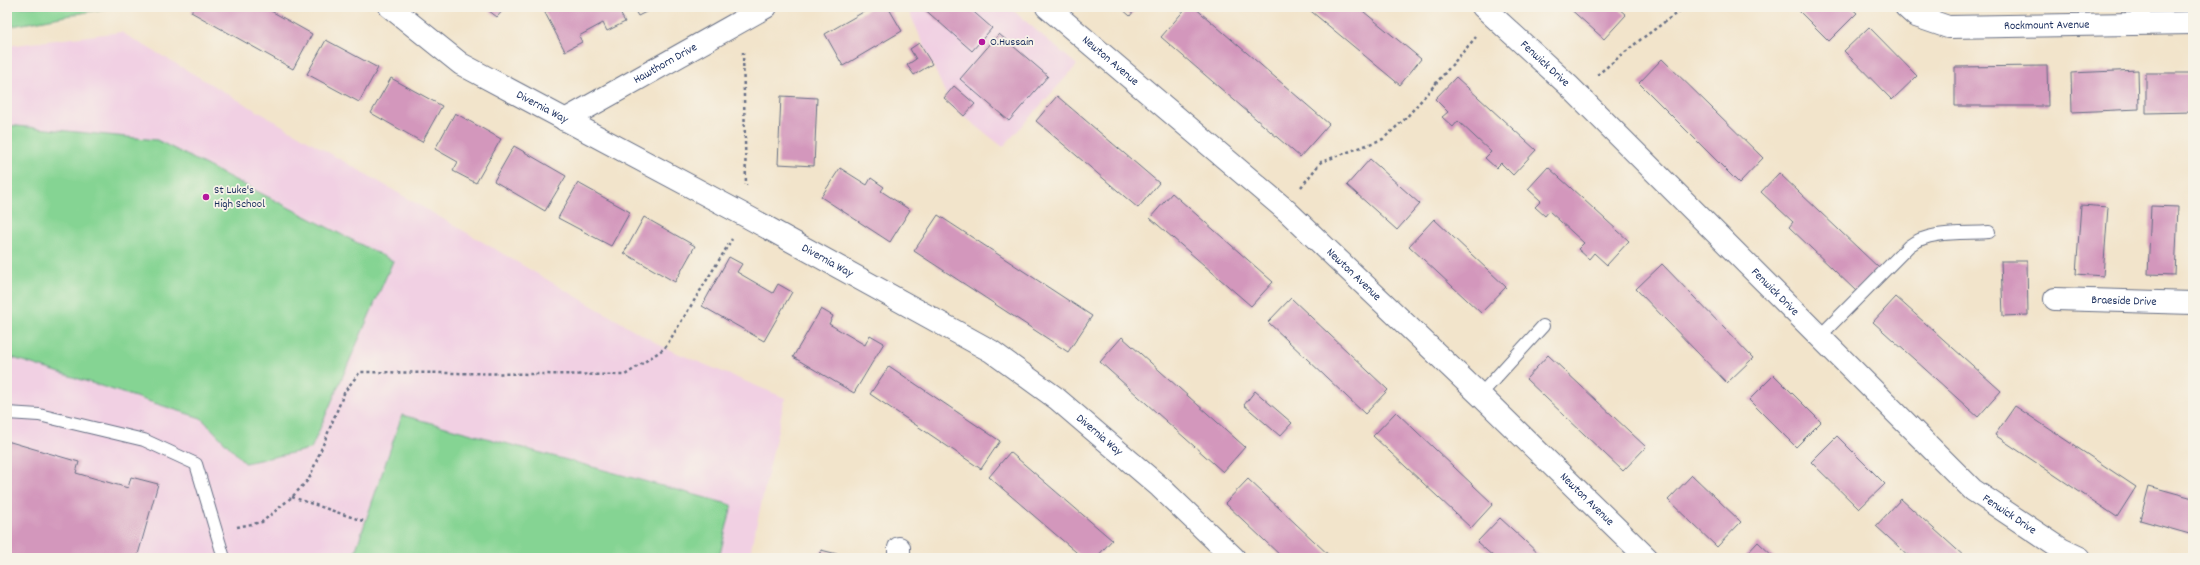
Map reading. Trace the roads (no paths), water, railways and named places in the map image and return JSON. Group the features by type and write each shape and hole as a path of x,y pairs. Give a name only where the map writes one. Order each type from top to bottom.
{"street":[{"name":"Divernia Way","path":"390,7 461,64 746,216 991,351 1056,398 1160,487 1234,558"},
{"name":"Hawthorn Drive","path":"565,120 766,7"},
{"name":"Newton Avenue","path":"1047,7 1284,208 1480,394 1647,558"},
{"name":"Rockmount Avenue","path":"1906,7 1916,16 1948,27 2193,23"},
{"name":"Fenwick Drive","path":"1488,12 1576,92 1973,490 2061,549 2080,558"},
{"name":"Braeside Drive","path":"2055,299 2193,303"}],"lane":[{"path":"1820,336 1918,238 1935,235 1989,232"},
{"path":"1480,394 1543,326"},
{"path":"7,412 39,415 144,440 196,464 224,558"}],"place":[{"name":"O.Hussain","path":"982,42"},
{"name":"St Luke's High School","path":"206,197"}]}
